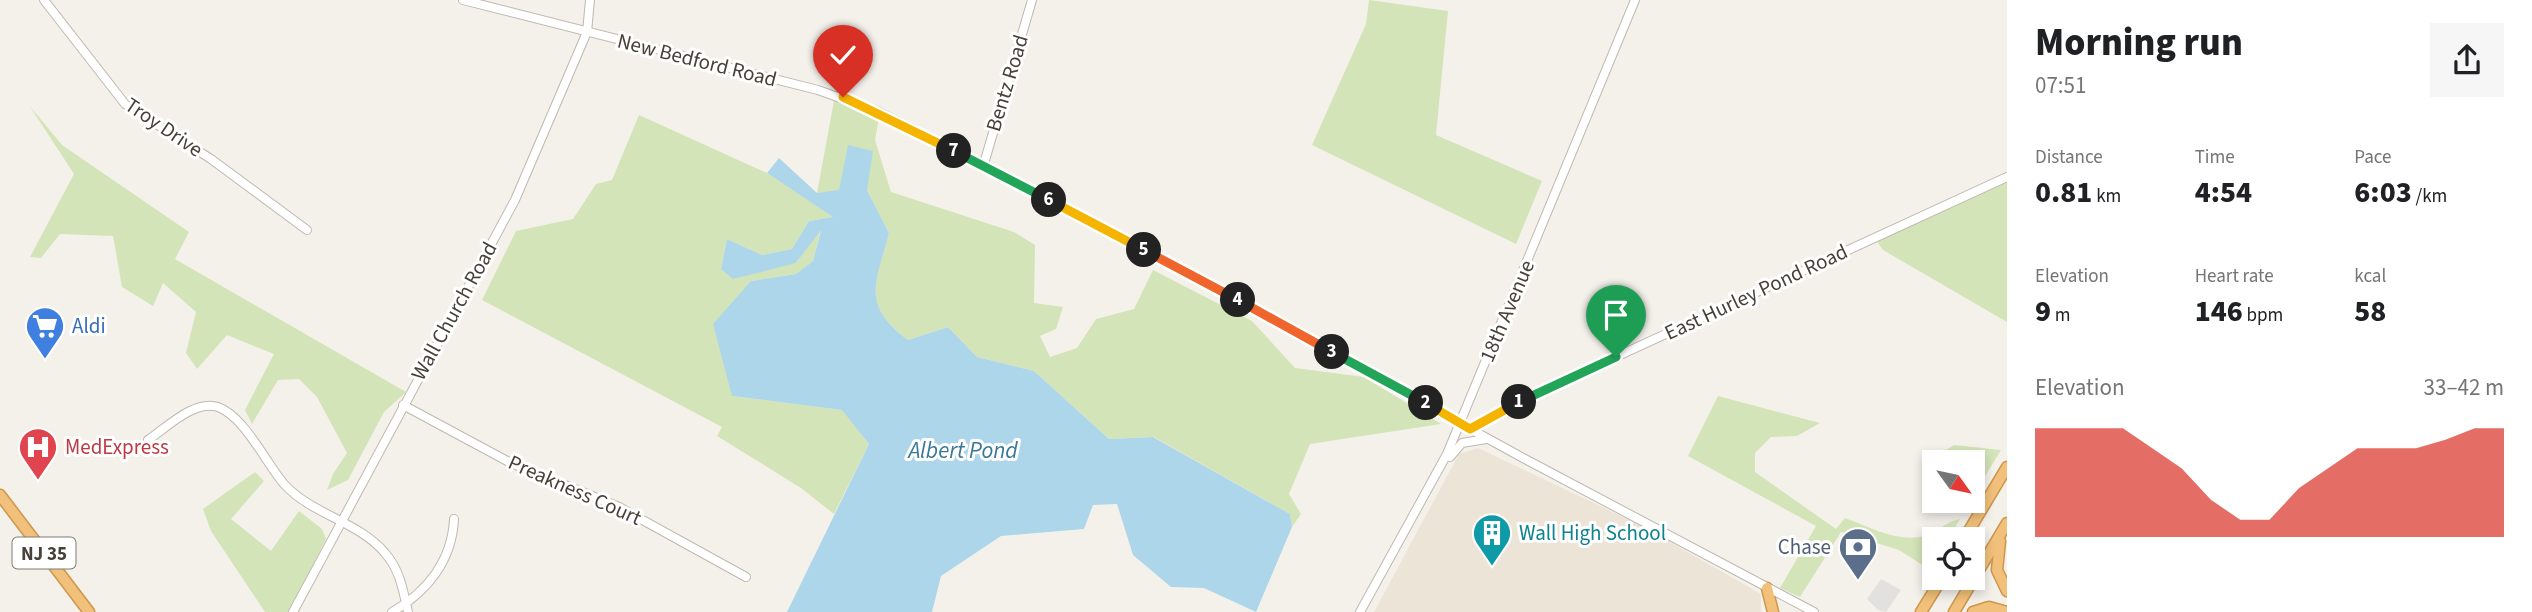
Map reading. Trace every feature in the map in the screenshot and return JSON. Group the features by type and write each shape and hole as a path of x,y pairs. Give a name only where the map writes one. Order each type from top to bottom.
{"highway":[{"path":"1971,527 2007,467"},
{"name":"NJ 35","path":"0,495 89,612"},
{"path":"2006,526 1996,560 1999,578 2007,591"},
{"path":"1954,612 2006,526"},
{"path":"1767,588 1773,612"},
{"path":"1922,612 1935,590"},
{"path":"1973,612 1989,607 2007,612"}],"street":[{"name":"Troy Drive","path":"44,0 125,104 211,159 307,230"},
{"name":"New Bedford Road","path":"463,0 843,97 901,123 1098,225 1488,439 1814,612"},
{"name":"Wall Church Road","path":"293,612 515,200 587,32 590,0"},
{"name":"Bentz Road","path":"983,167 1032,0"},
{"name":"18th Avenue","path":"1360,612 1432,482 1461,422 1635,0"},
{"name":"East Hurley Pond Road","path":"1470,429 1533,395 2007,177"},
{"name":"Preakness Court","path":"403,405 511,463 619,507 746,577"},
{"path":"148,440 187,413 202,407 218,407 241,425 294,493 369,537 385,553 399,575 407,608"},
{"path":"1432,482 1456,447 1468,440 1488,439"},
{"path":"392,612 407,608 437,574 451,541 454,519"}],"shaded area":[{"path":"1478,448 1640,525 1761,594 1761,612 1374,612 1459,454"},
{"path":"1881,579 1901,590 1886,612 1878,610 1867,599"}],"green space":[{"path":"1369,0 1448,11 1436,135 1542,181 1516,244 1312,145 1366,24"},
{"path":"836,90 881,107 875,140 891,192 1014,232 1035,245 1034,303 1063,307 1056,329 1040,336 1050,357 1077,348 1096,319 1134,309 1153,270 1252,321 1295,368 1364,377 1441,424 1310,444 1289,494 1301,514 1292,527 1290,514 1154,437 1109,439 1034,371 977,357 948,327 908,340 893,327 877,303 876,280 889,233 867,190 817,193"},
{"path":"29,105 62,145 189,232 175,259 406,392 384,412 348,480 327,490 333,474 347,453 317,397 299,379 278,380 252,424 245,410 274,354 227,335 197,369 186,353 196,312 163,283 153,306 122,287 113,236 60,234 41,258 30,257 74,174"},
{"path":"639,115 767,173 834,217 809,221 792,249 762,255 727,239 721,269 796,263 821,228 813,261 796,274 751,281 732,396 843,410 869,444 834,514 801,488 717,436 722,427 482,300 516,231 573,219 596,184 612,180"},
{"path":"2007,175 2007,322 1883,250 1874,237"},
{"path":"1718,396 1820,423 1797,436 1771,437 1755,453 1755,472 1836,529 1845,518 1894,536 1922,537 1922,565 1899,550 1841,532 1800,597 1780,588 1816,526 1688,456"},
{"path":"1954,445 2001,450 1985,476 1985,450 1946,450"},
{"path":"255,472 264,481 231,519 271,551 299,511 322,529 326,539 289,612 265,612 211,531 203,509"},
{"path":"1960,519 1955,527 1942,527 1950,522"}],"water":[{"name":"Albert Pond","path":"848,145 873,151 867,190 889,233 877,279 877,304 893,327 908,340 948,327 977,357 1034,371 1109,439 1153,437 1290,514 1292,527 1256,612 1204,588 1171,587 1133,555 1117,504 1093,505 1084,529 1001,536 941,576 932,612 787,612 869,444 842,410 732,396 713,324 751,281 796,274 813,261 821,230 796,263 733,279 721,269 727,239 762,255 792,249 809,221 833,217 767,173 779,158 817,193 839,190"}],"place":[{"name":"Aldi","path":"45,360"},
{"name":"MedExpress","path":"38,481"},
{"name":"Wall High School","path":"1492,567"},
{"name":"Chase","path":"1858,581"}],"route":[{"path":"843,97 879,112 1087,219 1470,429 1533,395 1616,357"}]}
